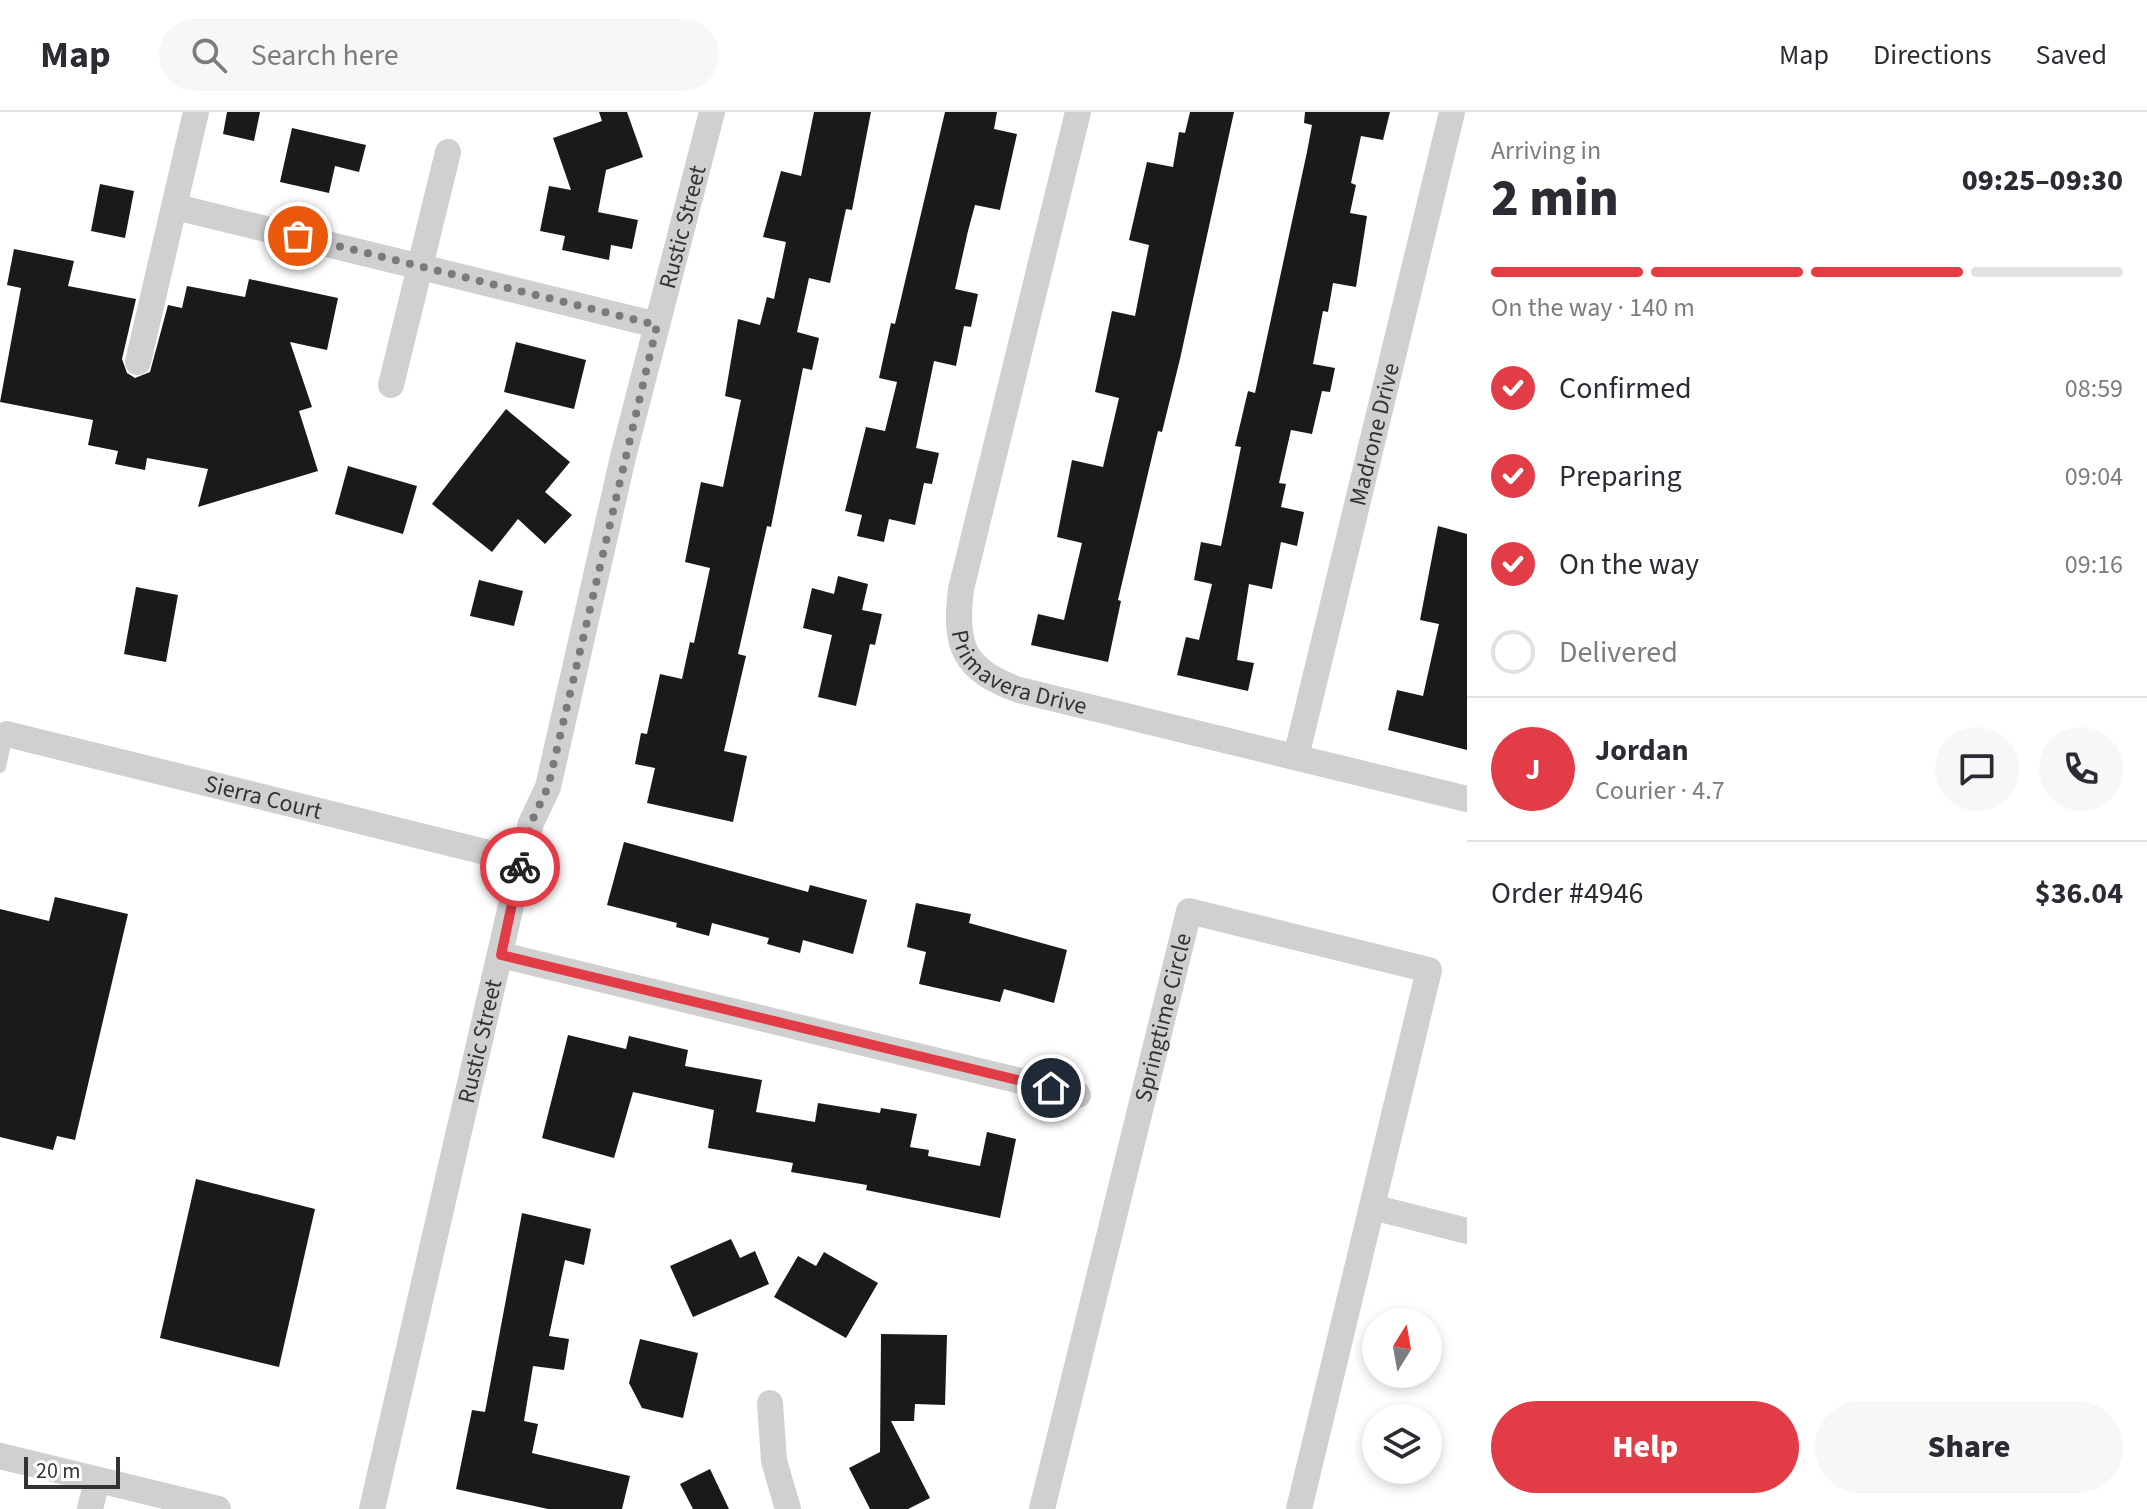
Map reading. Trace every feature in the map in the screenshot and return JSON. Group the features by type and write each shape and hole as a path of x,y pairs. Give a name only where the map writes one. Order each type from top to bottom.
{"street":[{"path":"138,362 196,112"},
{"name":"Rustic Street","path":"372,1509 531,823 548,787 657,325 712,112"},
{"name":"Primavera Drive","path":"1078,112 961,589 958,632 965,655 978,670 1019,690 1467,799"},
{"name":"Madrone Drive","path":"1296,757 1452,112"},
{"path":"391,385 448,152"},
{"path":"176,207 657,325"},
{"name":"Sierra Court","path":"3,733 522,861"},
{"name":"Springtime Circle","path":"1042,1509 1189,911 1429,970 1299,1509"},
{"path":"501,955 1078,1095"},
{"path":"1372,1207 1467,1231"},
{"path":"770,1403 774,1461 788,1509"},
{"path":"0,1456 218,1509"},
{"path":"90,1509 97,1480"}],"lane":[{"path":"0,767 3,733"}],"building":[{"path":"227,112 260,112 254,141 223,134"},
{"path":"599,112 627,112 643,157 606,170 598,212 638,220 632,249 611,245 609,260 562,250 565,236 540,231 549,186 571,190 553,138 602,121"},
{"path":"814,112 871,112 852,210 846,209 830,283 809,278 797,332 819,338 812,370 803,368 771,527 767,526 738,654 746,656 724,751 747,756 733,822 647,803 655,768 635,764 641,733 647,734 660,674 682,679 690,642 694,643 710,568 685,562 701,482 723,487 741,400 725,396 738,319 760,325 767,297 774,299 786,242 763,237 781,171 801,176"},
{"path":"945,112 997,112 994,129 1017,134 1000,210 975,205 968,231 955,289 978,294 971,327 964,326 956,366 934,361 916,448 939,453 932,484 924,483 915,525 889,519 884,542 857,536 862,515 845,511 866,427 885,431 897,382 879,378 891,323 895,324"},
{"path":"1190,112 1234,112 1180,359 1162,432 1158,431 1118,600 1121,601 1108,662 1031,645 1038,614 1064,620 1082,543 1057,537 1072,460 1103,467 1119,398 1095,392 1112,311 1135,316 1149,245 1129,240 1147,162 1173,167 1179,132 1185,133"},
{"path":"1305,112 1390,112 1383,140 1361,136 1351,183 1356,185 1350,213 1367,216 1356,287 1333,283 1328,312 1323,311 1313,364 1335,368 1330,392 1322,391 1312,434 1291,430 1279,483 1286,484 1281,507 1304,512 1297,546 1281,542 1272,589 1249,584 1237,660 1254,663 1248,691 1177,675 1186,637 1199,640 1212,584 1194,580 1201,542 1221,546 1241,447 1235,446 1248,391 1255,393 1307,152 1312,125 1304,123"},
{"path":"292,128 366,145 359,172 335,166 329,193 280,182"},
{"path":"100,184 134,191 125,238 91,231"},
{"path":"14,249 74,261 68,286 136,299 122,359 127,373 135,378 150,372 168,305 182,308 187,286 245,297 249,279 338,298 327,350 290,342 312,407 299,411 318,471 198,507 208,469 147,458 145,470 115,464 118,451 88,445 93,420 0,402 21,288 7,285"},
{"path":"516,342 586,360 574,409 504,392"},
{"path":"506,409 570,462 545,492 572,515 545,544 518,519 492,552 432,504"},
{"path":"348,466 417,486 403,534 335,514"},
{"path":"1438,526 1467,534 1467,750 1388,730 1397,690 1423,696 1439,624 1420,620"},
{"path":"838,576 868,584 862,610 882,614 875,645 870,644 856,706 818,697 832,635 803,628 812,588 834,594"},
{"path":"479,580 523,591 514,626 470,616"},
{"path":"136,587 178,595 166,662 124,654"},
{"path":"624,842 808,892 810,885 867,900 853,954 803,940 800,953 767,944 769,938 712,923 709,936 676,927 677,923 607,905"},
{"path":"55,897 128,914 75,1140 57,1136 53,1150 0,1137 0,909 49,921"},
{"path":"916,903 971,914 969,923 1067,950 1054,1003 1004,989 1000,1002 919,984 926,952 907,947"},
{"path":"568,1035 626,1049 629,1036 688,1050 685,1066 762,1080 756,1112 815,1122 818,1103 880,1113 881,1108 917,1114 910,1147 929,1150 928,1156 980,1166 987,1132 1016,1139 1000,1218 866,1190 867,1185 791,1172 793,1163 708,1148 714,1110 633,1092 614,1158 542,1138"},
{"path":"196,1179 315,1209 279,1367 160,1338"},
{"path":"522,1213 591,1229 584,1265 565,1260 549,1336 569,1339 564,1370 533,1366 524,1421 538,1424 532,1453 630,1476 622,1509 548,1509 456,1489 472,1410 485,1412"},
{"path":"731,1239 740,1258 755,1251 769,1284 693,1317 670,1266"},
{"path":"824,1252 878,1283 846,1338 774,1297 798,1256 816,1266"},
{"path":"881,1334 947,1335 945,1405 915,1404 914,1421 891,1421 930,1498 908,1509 870,1509 849,1468 880,1452"},
{"path":"640,1339 698,1353 683,1418 642,1408 629,1383"},
{"path":"710,1469 729,1509 693,1509 680,1484"}],"way so far":[{"path":"298,236 657,325 623,457 548,787 531,823 520,867"}],"route":[{"path":"520,867 501,955 1051,1088"}]}
